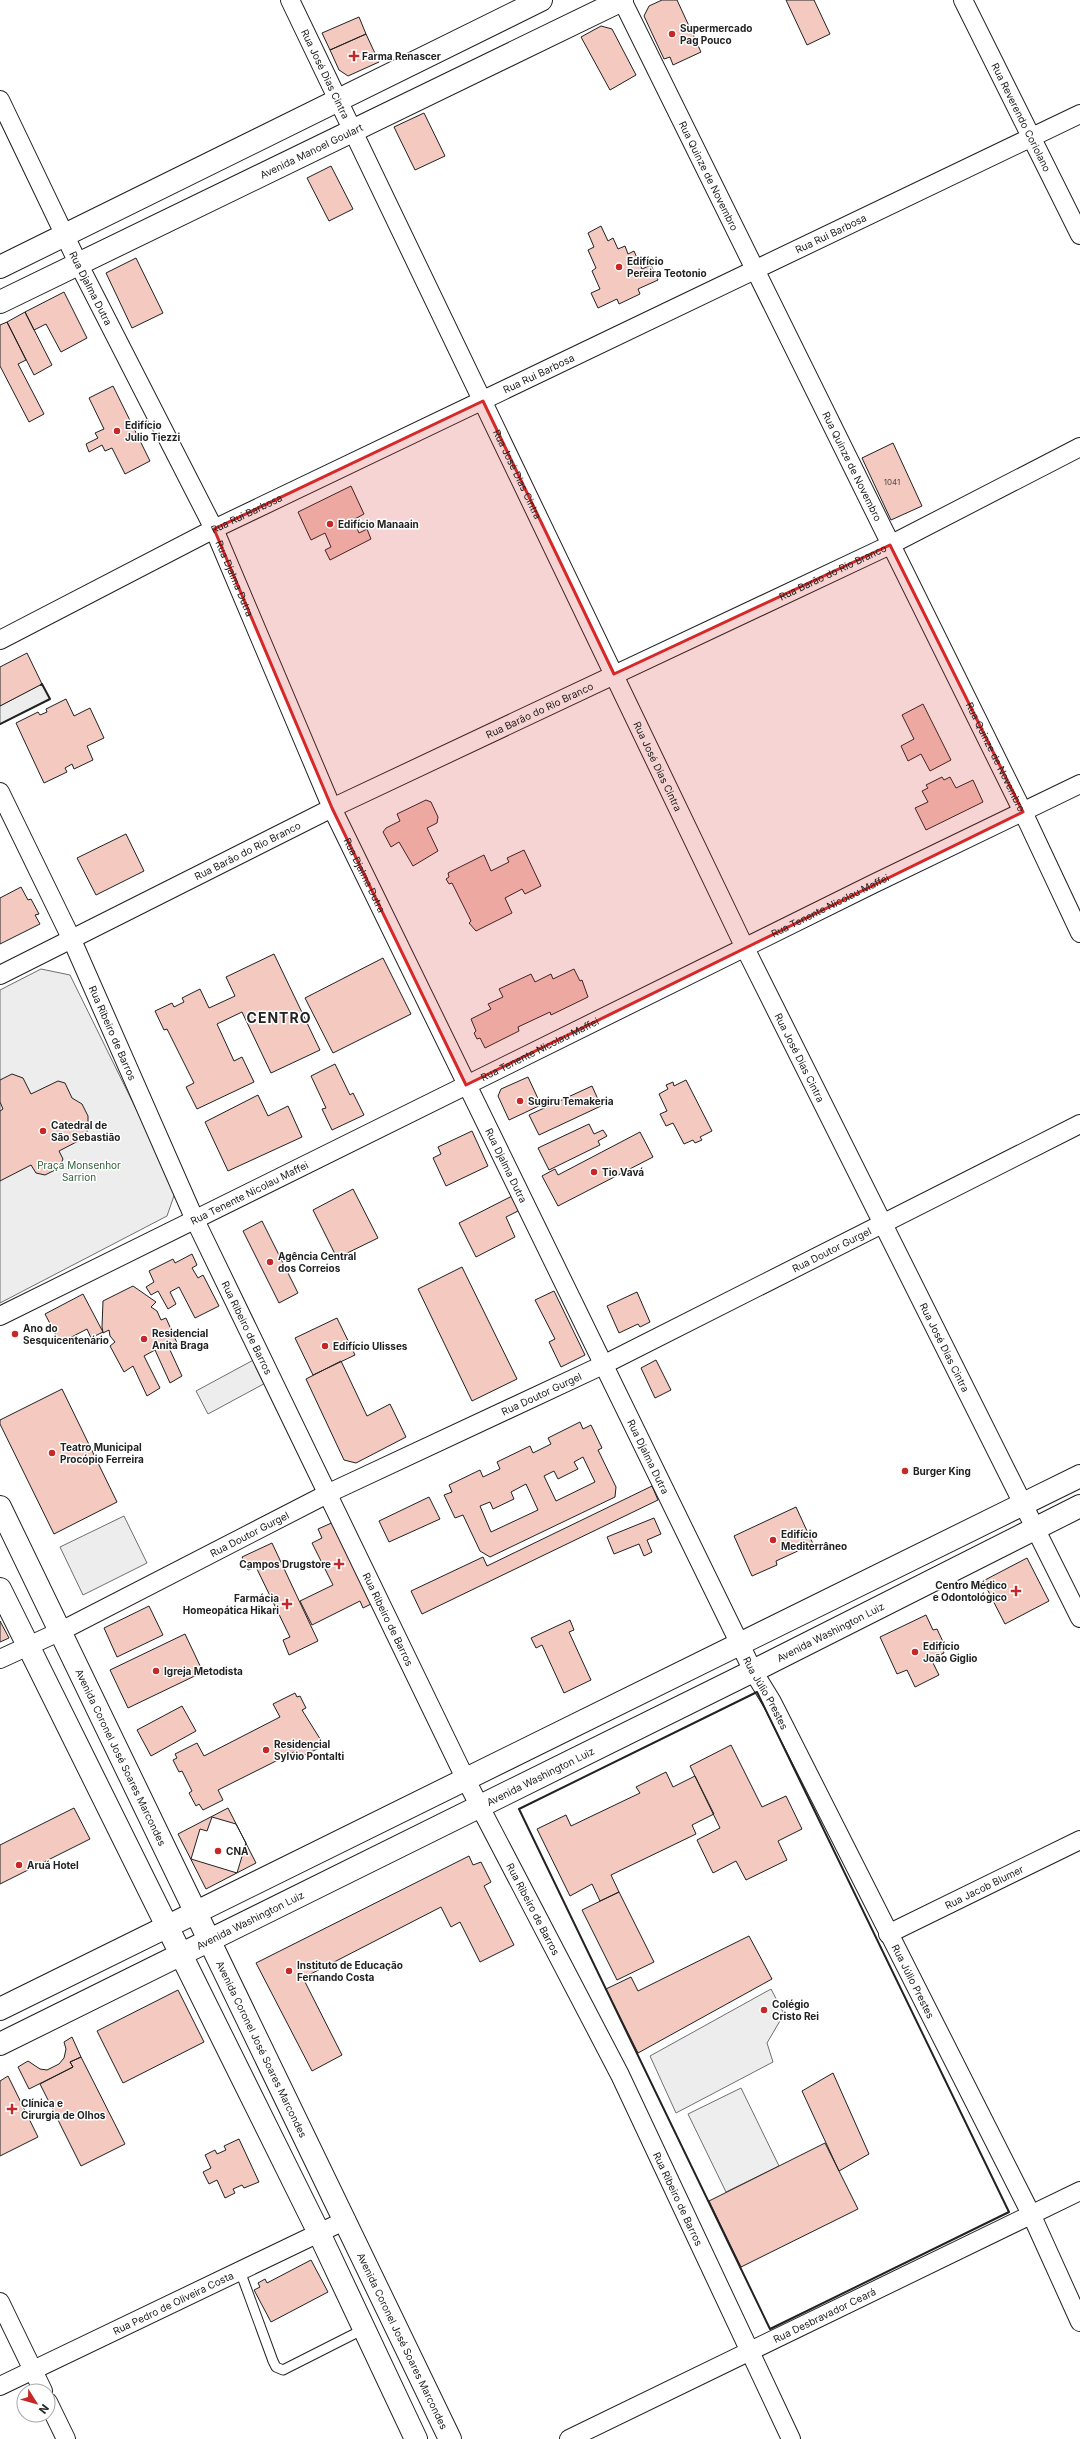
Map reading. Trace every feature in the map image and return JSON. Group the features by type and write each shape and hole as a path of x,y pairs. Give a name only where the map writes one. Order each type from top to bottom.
{"main road":[{"path":"0,267 338,102 541,0"},
{"name":"Avenida Manoel Goulart","path":"0,302 622,0"},
{"path":"0,2009 1024,1505 1080,1476"},
{"name":"Avenida Washington Luiz","path":"0,2044 753,1671 1080,1506"},
{"name":"Avenida Coronel José Soares Marcondes","path":"0,1507 197,1913 209,1941 346,2220 450,2439"},
{"path":"0,1589 319,2234 416,2439"}],"street":[{"name":"Rua José Dias Cintra","path":"290,0 745,948 884,1223 1080,1618"},
{"name":"Rua Quinze de Novembro","path":"622,0 1023,812 1080,933"},
{"name":"Rua Reverendo Coriolano","path":"963,0 1080,235"},
{"name":"Rua Djalma Dutra","path":"0,100 78,263 214,529 332,808 466,1085 605,1364 740,1644"},
{"name":"Rua Rui Barbosa","path":"0,640 214,529 1080,114"},
{"name":"Rua Barão do Rio Branco","path":"0,975 332,808 890,545 1080,447"},
{"name":"Rua Tenente Nicolau Maffei","path":"0,1316 466,1085 1080,784"},
{"name":"Rua Ribeiro de Barros","path":"0,792 72,940 195,1220 329,1493 466,1780 620,2075 749,2351 792,2439"},
{"name":"Rua Doutor Gurgel","path":"0,1659 61,1631 329,1493 605,1364 1080,1124"},
{"name":"Rua Júlio Prestes","path":"740,1644 753,1671 772,1702 888,1934 1032,2216 1080,2322"},
{"name":"Rua Jacob Blumer","path":"888,1934 1080,1840"},
{"name":"Rua Desbravador Ceará","path":"569,2439 1032,2216 1080,2191"},
{"name":"Rua Pedro de Oliveira Costa","path":"0,2386 32,2369 346,2220"},
{"path":"0,2302 39,2383"},
{"path":"56,2418 66,2439"}],"lane":[{"path":"240,2271 273,2361 276,2366 283,2370 364,2329"}],"highlighted area":[{"path":"483,401 614,674 890,545 1023,812 466,1085 332,808 214,529"}],"shaded area":[{"path":"42,684 50,699 0,724 0,706"},
{"name":"Praça Monsenhor Sarrion","path":"41,969 70,975 176,1190 167,1216 0,1303 0,990"},
{"path":"259,1357 271,1380 208,1414 196,1391"},
{"path":"124,1516 147,1563 83,1595 60,1547"},
{"path":"771,1989 784,2014 767,2043 773,2062 676,2113 650,2056"},
{"path":"741,2088 779,2166 726,2192 688,2114"}],"building":[{"name":"Supermercado Pag Pouco","path":"662,0 677,0 701,52 673,65 670,57 664,59 644,16 649,6"},
{"path":"786,0 814,0 830,34 807,45"},
{"path":"359,17 366,34 330,50 322,33"},
{"path":"601,26 612,29 636,75 610,90 581,37"},
{"name":"Farma Renascer","path":"366,34 379,62 348,76 339,70 330,50"},
{"path":"424,113 445,156 415,170 394,127"},
{"path":"331,166 353,209 329,221 307,178"},
{"name":"Edifício Pereira Teotonio","path":"601,226 608,241 613,238 618,249 625,246 628,254 634,251 642,269 651,265 658,280 638,289 640,294 619,304 617,299 598,308 591,293 600,289 592,271 596,268 588,250 594,247 588,233"},
{"path":"136,258 163,313 132,328 106,273"},
{"path":"64,292 87,338 61,352 46,324 34,330 25,312"},
{"path":"25,312 52,365 34,375 7,322"},
{"path":"7,322 26,360 18,364 44,414 29,422 0,366 0,325"},
{"name":"Edifício Julio Tiezzi","path":"113,386 150,461 125,474 112,448 105,451 102,445 89,452 86,444 98,438 95,433 104,429 89,398"},
{"path":"893,443 922,506 891,520 862,458"},
{"name":"Edifício Manaain","path":"351,486 364,514 353,520 359,533 367,529 371,539 330,560 325,550 331,547 325,533 311,540 298,512"},
{"path":"27,653 42,684 0,706 0,667"},
{"path":"66,699 74,716 90,708 104,738 87,746 93,760 74,769 72,764 65,768 67,772 44,783 16,723 38,712 40,715 47,712 46,709"},
{"path":"923,704 951,760 930,771 921,754 908,761 901,746 914,739 902,715"},
{"path":"942,777 944,780 950,777 956,788 973,780 983,802 926,830 915,808 928,802 922,791 928,788 926,785"},
{"path":"426,800 431,802 438,817 437,823 427,828 438,851 413,866 399,842 391,847 383,832 386,828 400,821 397,814"},
{"path":"126,834 144,871 96,895 77,858"},
{"path":"524,850 541,886 525,894 522,889 505,898 512,913 476,931 469,923 471,921 452,883 449,884 446,879 449,877 448,873 484,855 491,871 509,862 507,858"},
{"path":"21,887 28,900 31,899 39,914 35,915 40,924 0,944 0,898"},
{"path":"274,954 320,1050 271,1073 242,1012 217,1024 234,1061 242,1057 254,1082 197,1109 186,1087 194,1083 167,1029 164,1030 155,1011 172,1003 174,1007 184,1002 182,998 200,989 209,1008 235,996 226,977"},
{"path":"383,958 411,1014 333,1053 305,998"},
{"path":"574,969 580,981 582,980 588,997 551,1015 550,1012 518,1027 519,1031 485,1048 480,1038 477,1039 474,1033 476,1031 471,1019 491,1009 488,1004 503,997 499,989 531,974 535,982 551,974 553,979"},
{"path":"335,1064 350,1095 353,1093 364,1115 332,1130 322,1109 326,1108 311,1076"},
{"name":"Catedral de São Sebastião","path":"12,1074 23,1078 31,1094 58,1081 65,1083 72,1098 82,1104 88,1116 88,1125 86,1137 59,1151 63,1159 59,1168 45,1175 36,1173 31,1165 0,1181 0,1111 3,1109 0,1102 0,1080"},
{"name":"Sugiru Temakeria","path":"528,1077 541,1105 509,1120 498,1096 501,1089"},
{"path":"686,1080 712,1131 700,1137 702,1140 695,1143 693,1140 684,1144 673,1123 666,1126 660,1114 667,1111 659,1094 668,1089 666,1085 673,1082 674,1086"},
{"path":"592,1086 601,1106 539,1135 529,1115"},
{"path":"258,1095 268,1116 288,1106 302,1137 228,1171 205,1122"},
{"path":"589,1124 594,1134 603,1130 607,1136 598,1141 600,1145 549,1170 538,1148"},
{"path":"472,1131 488,1166 446,1186 433,1158 441,1154 438,1147"},
{"name":"Tio Vavá","path":"640,1132 653,1157 558,1206 542,1176 555,1169 558,1175"},
{"path":"353,1189 378,1238 337,1258 313,1210"},
{"path":"514,1195 522,1209 506,1217 515,1237 476,1257 459,1223"},
{"name":"Agência Central dos Correios","path":"262,1221 298,1293 279,1303 243,1231"},
{"path":"192,1254 197,1265 192,1268 198,1278 203,1275 219,1306 195,1318 179,1287 170,1292 176,1304 168,1309 158,1291 151,1295 146,1287 154,1282 149,1271 173,1259 175,1263"},
{"path":"462,1267 517,1379 472,1401 418,1289"},
{"name":"Residencial Anita Braga","path":"133,1286 156,1302 151,1307 157,1311 161,1320 166,1318 178,1345 170,1350 182,1376 170,1383 155,1350 144,1356 160,1388 147,1396 133,1366 124,1372 110,1346 115,1342 110,1336 109,1330 103,1333 102,1327 103,1301"},
{"path":"554,1291 585,1355 561,1367 549,1342 555,1339 535,1300"},
{"path":"637,1292 650,1322 640,1327 638,1324 619,1333 607,1306"},
{"path":"83,1294 103,1332 91,1338 87,1329 60,1343 45,1314"},
{"name":"Edifício Ulisses","path":"337,1318 355,1355 313,1375 295,1338"},
{"path":"656,1360 671,1390 655,1398 641,1368"},
{"path":"341,1361 367,1416 390,1404 406,1437 356,1463 344,1460 306,1379"},
{"path":"62,1389 117,1502 54,1534 0,1424 0,1420"},
{"path":"580,1422 583,1429 591,1425 602,1448 598,1450 616,1487 615,1497 490,1557 480,1551 463,1515 455,1518 444,1495 452,1492 449,1485 480,1470 483,1477 500,1469 497,1462 530,1446 533,1453 551,1444 548,1438","holes":["583,1457 595,1482 556,1501 544,1476 554,1471 558,1479 578,1469 574,1462","526,1484 538,1510 491,1532 480,1506 490,1502 493,1509 514,1499 511,1492"]},
{"path":"652,1486 658,1500 422,1614 411,1591 483,1557 487,1566"},
{"path":"429,1497 440,1519 389,1542 379,1521"},
{"name":"Edifício Mediterrâneo","path":"796,1507 813,1544 776,1561 777,1565 752,1576 734,1536"},
{"path":"654,1518 661,1534 647,1540 652,1552 644,1556 639,1544 614,1554 607,1537"},
{"name":"Campos Drugstore","path":"336,1521 375,1602 363,1608 360,1601 312,1625 300,1601 333,1585 312,1543 322,1538 318,1529"},
{"name":"Farmácia Homeopática Hikari","path":"272,1543 318,1641 289,1655 283,1640 290,1637 256,1567 248,1570 242,1557"},
{"name":"Centro Médico e Odontológico","path":"1027,1558 1049,1601 1005,1624 983,1581"},
{"path":"149,1606 163,1635 117,1657 104,1628"},
{"name":"Edifício João Giglio","path":"926,1615 933,1630 937,1629 946,1648 943,1650 944,1653 931,1659 939,1675 915,1687 907,1670 897,1674 880,1637"},
{"path":"570,1620 574,1630 569,1632 591,1680 564,1693 542,1645 536,1648 531,1638"},
{"path":"0,1621 9,1638 0,1642"},
{"name":"Igreja Metodista","path":"185,1634 203,1672 128,1708 110,1670"},
{"name":"Residencial Sylvio Pontalti","path":"295,1693 297,1697 300,1696 306,1708 302,1710 322,1742 319,1743 321,1747 297,1759 294,1752 218,1790 223,1800 203,1810 199,1804 196,1806 189,1793 192,1791 182,1771 179,1772 173,1760 177,1758 175,1754 197,1743 204,1756 280,1717 273,1704"},
{"path":"182,1706 196,1731 151,1756 137,1730"},
{"path":"731,1745 762,1807 786,1796 802,1829 778,1841 787,1860 746,1880 736,1861 713,1873 697,1840 720,1828 690,1766"},
{"path":"666,1772 673,1787 695,1776 714,1814 692,1825 696,1834 611,1875 619,1892 600,1901 592,1884 570,1896 537,1829 566,1815 571,1826 640,1793 636,1787"},
{"name":"Aruá Hotel","path":"74,1808 90,1839 0,1884 0,1845"},
{"name":"CNA","path":"228,1808 256,1863 206,1889 178,1834"},
{"path":"212,1817 236,1824 246,1843 237,1873 191,1859 200,1829 207,1831"},
{"name":"Instituto de Educação Fernando Costa","path":"469,1856 473,1865 481,1862 491,1882 484,1886 514,1945 480,1962 460,1922 451,1927 441,1907 303,1978 342,2055 312,2071 256,1963"},
{"path":"619,1892 654,1962 617,1980 582,1910"},
{"path":"749,1936 772,1979 638,2053 606,1989 631,1977 638,1991"},
{"path":"178,1990 204,2042 123,2083 97,2031"},
{"path":"72,2037 81,2057 70,2062 73,2067 29,2089 18,2067 28,2061 40,2069 47,2070 59,2064 64,2058 66,2049 64,2042"},
{"path":"81,2057 125,2144 81,2166 40,2084 73,2067 70,2062"},
{"path":"833,2073 869,2154 839,2171 802,2091"},
{"name":"Clínica e Cirurgia de Olhos","path":"8,2076 38,2137 0,2156 0,2081"},
{"path":"239,2139 259,2182 244,2188 242,2185 233,2189 235,2193 225,2198 217,2180 209,2184 203,2172 211,2168 205,2155 215,2150 217,2154 226,2150 224,2146"},
{"path":"825,2143 858,2209 741,2267 709,2201"},
{"path":"311,2260 328,2292 271,2322 254,2290 260,2287 258,2283 265,2279 267,2283"}],"wall":[{"path":"0,724 50,699 42,684 41,685"},
{"path":"757,1692 1009,2212 770,2329 519,1809 757,1692"}],"place":[{"name":"Supermercado Pag Pouco","path":"672,34"},
{"name":"Farma Renascer","path":"354,56"},
{"name":"Edifício Pereira Teotonio","path":"619,267"},
{"name":"Edifício Julio Tiezzi","path":"117,431"},
{"name":"Edifício Manaain","path":"330,524"},
{"name":"Sugiru Temakeria","path":"520,1101"},
{"name":"Catedral de São Sebastião","path":"43,1131"},
{"name":"Tio Vavá","path":"594,1172"},
{"name":"Agência Central dos Correios","path":"270,1262"},
{"name":"Ano do Sesquicentenário","path":"15,1334"},
{"name":"Residencial Anita Braga","path":"144,1339"},
{"name":"Edifício Ulisses","path":"325,1346"},
{"name":"Teatro Municipal Procópio Ferreira","path":"52,1453"},
{"name":"Burger King","path":"905,1471"},
{"name":"Edifício Mediterrâneo","path":"773,1540"},
{"name":"Campos Drugstore","path":"339,1564"},
{"name":"Centro Médico e Odontológico","path":"1016,1591"},
{"name":"Farmácia Homeopática Hikari","path":"287,1604"},
{"name":"Edifício João Giglio","path":"915,1652"},
{"name":"Igreja Metodista","path":"156,1671"},
{"name":"Residencial Sylvio Pontalti","path":"266,1750"},
{"name":"CNA","path":"218,1851"},
{"name":"Aruá Hotel","path":"19,1865"},
{"name":"Instituto de Educação Fernando Costa","path":"289,1971"},
{"name":"Colégio Cristo Rei","path":"764,2010"},
{"name":"Clínica e Cirurgia de Olhos","path":"12,2109"}],"district":[{"name":"CENTRO","path":"279,1017"}]}
